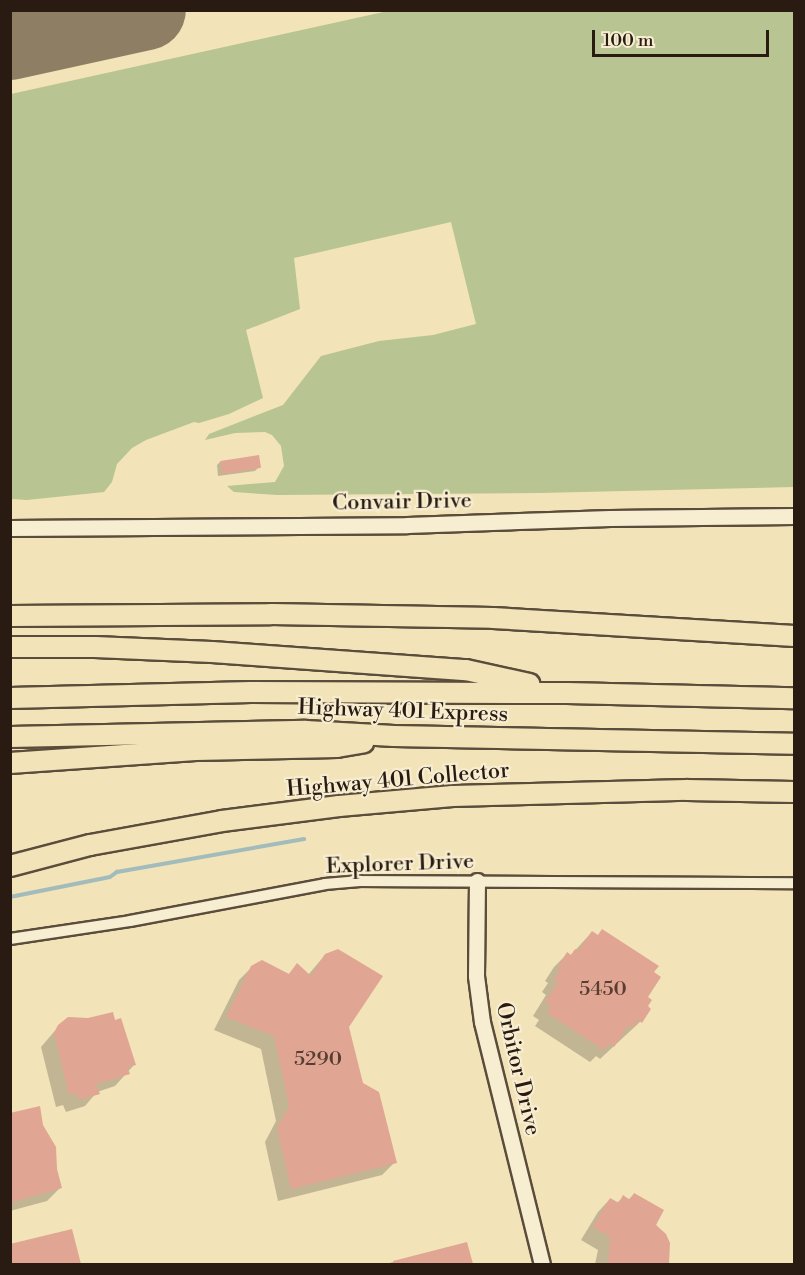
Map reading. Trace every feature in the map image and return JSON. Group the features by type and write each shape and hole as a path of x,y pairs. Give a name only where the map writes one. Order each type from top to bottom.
{"highway":[{"path":"10,616 271,614 493,618 795,636"},
{"path":"10,647 96,647 212,652 466,670 567,693"},
{"name":"Highway 401 Express","path":"10,698 251,692 567,693 795,698"},
{"name":"Highway 401 Express","path":"10,737 306,731 394,736 795,744"},
{"path":"10,763 196,750 337,747 394,736"},
{"name":"Highway 401 Collector","path":"10,866 90,844 222,821 339,806 453,796 687,790 795,792"},
{"path":"10,851 90,844"}],"street":[{"name":"Convair Drive","path":"10,528 407,525 610,518 795,516"},
{"name":"Explorer Drive","path":"10,939 130,921 325,884 411,879 795,883"},
{"name":"Orbitor Drive","path":"477,881 476,976 482,1022 542,1264"}],"green space":[{"path":"388,11 794,11 794,487 539,493 277,495 234,492 227,486 275,482 284,466 281,446 272,435 265,432 235,433 205,440 209,434 283,405 321,356 379,341 433,335 476,324 451,222 294,258 300,309 246,330 263,398 229,414 199,423 194,422 146,440 132,448 117,464 112,482 104,492 27,500 11,499 11,94"}],"building":[{"path":"259,455 261,468 223,474 220,461"},
{"path":"602,929 659,966 654,972 661,977 648,997 652,1000 648,1006 651,1009 642,1023 638,1020 633,1028 629,1025 614,1047 609,1043 604,1050 547,1013 551,1007 545,1002 558,982 554,979 560,970 557,968 567,952 571,955 575,949 578,951 592,931 598,935"},
{"path":"338,949 383,976 349,1027 363,1083 379,1092 397,1163 291,1189 277,1128 289,1106 274,1036 226,1017 251,966 262,960 289,974 297,963 311,976 325,954"},
{"path":"113,1012 115,1020 121,1018 136,1065 127,1067 130,1074 96,1084 100,1094 79,1100 76,1093 69,1095 54,1033 58,1025 68,1017 88,1018"},
{"path":"40,1106 43,1125 56,1147 57,1169 62,1188 10,1203 10,1113"},
{"path":"634,1193 664,1210 656,1225 666,1234 670,1243 669,1264 608,1264 610,1237 593,1227 610,1198 619,1203 623,1195 630,1200"},
{"path":"72,1229 81,1264 10,1264 10,1244"},
{"path":"467,1242 473,1264 393,1264 393,1261"}],"waterway":[{"path":"10,897 110,877 117,872 304,839"}],"runway":[{"path":"10,40 146,10"}]}
